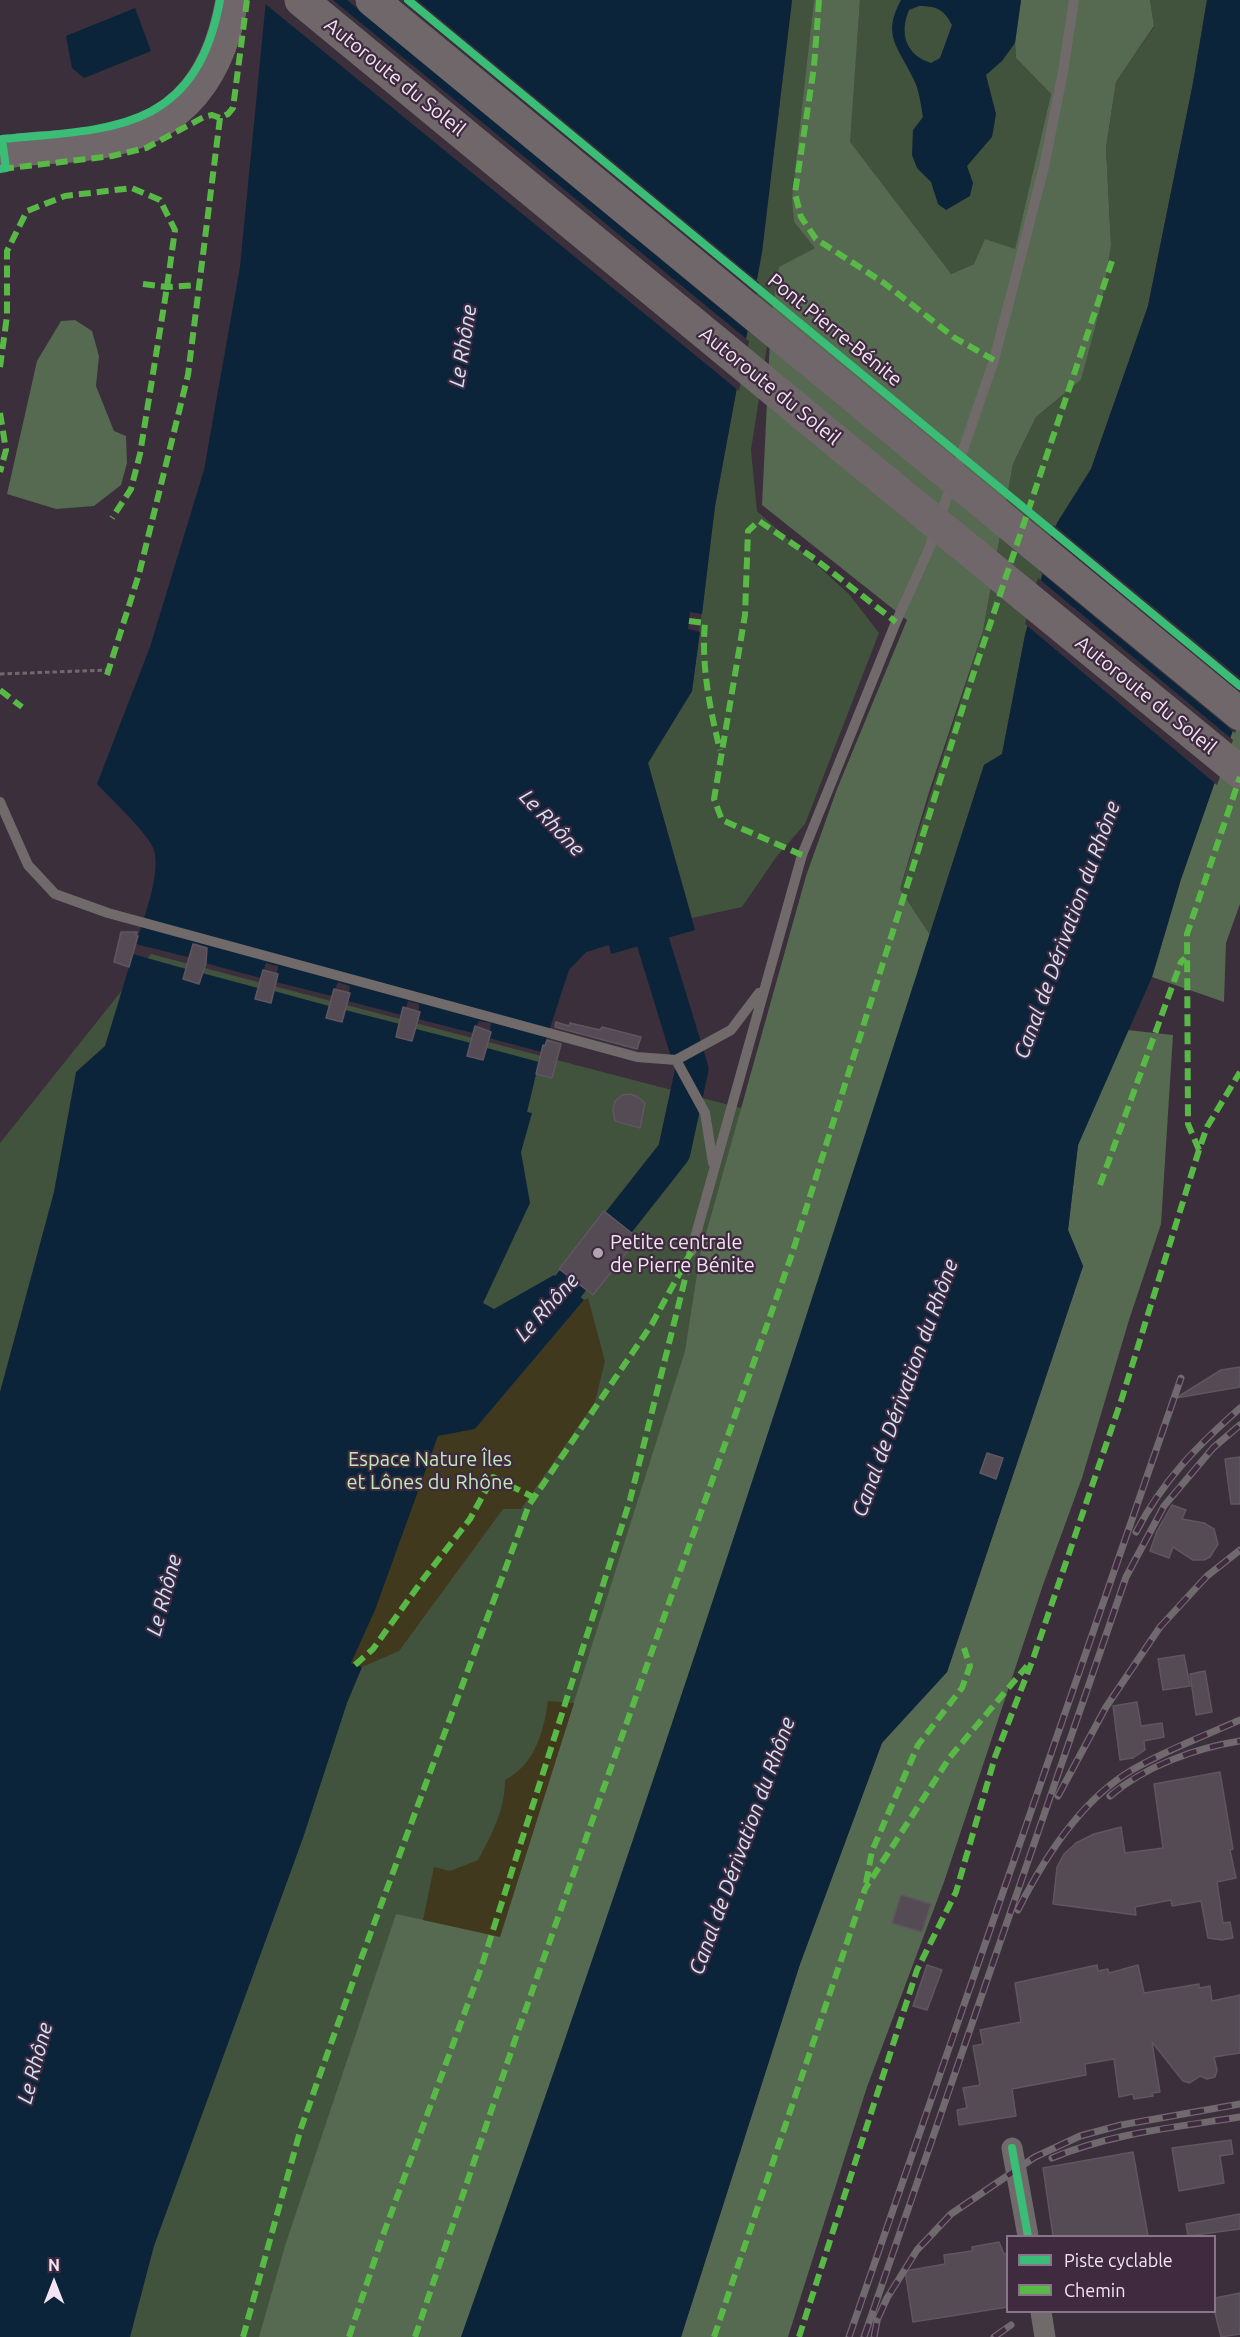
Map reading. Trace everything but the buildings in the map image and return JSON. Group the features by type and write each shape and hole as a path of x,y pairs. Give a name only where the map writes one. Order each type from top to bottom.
{"highway":[{"path":"0,154 110,141 136,134 164,120 189,98 207,74 221,43 231,0"},
{"name":"Autoroute du Soleil","path":"301,0 1240,772"},
{"path":"372,0 1240,714"}],"street":[{"path":"1012,2148 1028,2235"},
{"path":"1041,2313 1046,2337"}],"lane":[{"path":"691,1252 802,855 896,622 929,549 994,360 1044,167 1063,72 1074,0"},
{"path":"0,802 27,865 56,894 108,913 637,1057 676,1060 731,1030 763,988"},
{"path":"676,1060 705,1113 714,1167"}],"path":[{"path":"0,674 108,670"}],"green space":[{"path":"792,0 814,0 794,222 816,248 779,268 751,450 757,511 849,594 879,633 805,824 777,856 742,907 692,918 648,763 692,691 715,506 762,252"},
{"path":"814,0 860,0 850,142 951,274 974,264 985,239 1015,249 1051,94 1016,58 1015,43 1021,0 1150,0 1154,26 1116,82 1106,148 1111,245 1102,301 1081,380 1036,417 1013,464 983,631 929,792 900,889 930,935 701,1638 583,1988 461,2337 259,2337 285,2246 396,1914 500,1936 685,1351 700,1255 806,876 837,789 907,620 762,505 771,319 779,267 815,248 794,222 792,198"},
{"path":"860,0 1021,0 1015,43 1016,58 1051,94 1015,250 951,274 930,251 849,142"},
{"path":"1150,0 1207,0 1193,83 1148,306 1091,469 1057,523 1025,635 1002,754 984,765 930,935 900,889 983,631 1013,464 1036,417 1081,380 1111,245 1106,148 1116,82 1154,27"},
{"path":"75,320 92,331 99,356 96,386 114,431 126,436 127,463 121,485 94,506 56,509 7,494 37,361 61,321"},
{"path":"1240,710 1240,904 1226,943 1224,1002 1152,977 1181,879"},
{"name":"Espace Nature Îles et Lônes du Rhône","path":"151,954 982,1171 594,2337 0,2337 0,1143"},
{"path":"1127,1030 1173,1035 1161,1224 1129,1320 1082,1478 1043,1585 944,1882 867,2087 788,2337 681,2337 800,1964 882,1742 947,1672 1083,1266 1068,1230 1078,1145"}],"sand":[{"path":"588,1298 605,1361 595,1402 521,1509 503,1509 399,1651 362,1667 351,1663 438,1436 475,1429"},
{"path":"548,1701 574,1703 500,1937 423,1920 434,1867 450,1871 478,1860 500,1812 505,1780 523,1766 536,1747 544,1724"}],"water":[{"path":"266,0 792,0 762,252 715,506 702,614 690,612 688,629 700,632 692,691 648,763 695,930 611,954 609,945 586,952 569,970 542,1052 489,1038 491,1023 479,1021 473,1033 418,1019 419,1004 408,1001 406,1008 403,1007 402,1015 348,1001 350,986 338,982 332,996 276,982 278,966 266,963 261,978 205,963 207,947 195,943 188,957 136,944 153,885 156,860 154,850 137,826 97,784 150,647 204,470 240,267"},
{"path":"901,0 1021,0 1015,43 1002,61 986,75 996,114 992,137 967,166 973,183 970,196 946,210 938,204 931,182 917,168 912,155 913,130 923,117 916,84 894,42 892,23","holes":["925,6 943,12 952,25 940,58 931,63 910,49 905,35 909,10"]},
{"name":"Canal de Dérivation du Rhône","path":"1207,0 1240,0 1240,710 1181,879 1152,977 1078,1145 1068,1230 1083,1266 947,1672 882,1743 800,1964 681,2337 461,2337 663,1750 984,765 1002,754 1025,635 1057,523 1091,469 1148,306 1193,83"},
{"path":"135,8 151,51 84,78 72,68 66,36"},
{"path":"133,954 186,969 183,979 198,984 202,973 258,988 255,999 270,1003 274,991 329,1006 326,1018 342,1022 345,1010 400,1024 412,1041 416,1029 471,1043 467,1056 483,1060 487,1048 539,1062 527,1112 532,1113 521,1152 530,1203 483,1303 494,1309 554,1275 584,1300 475,1429 438,1436 375,1610 351,1663 362,1667 347,1703 303,1838 154,2246 130,2337 0,2337 0,1392 54,1192 76,1072 105,1046"}],"pier":[{"path":"263,0 333,0 749,341 739,391 263,2"},
{"path":"347,0 417,0 759,282 750,333"},
{"path":"1054,525 1240,678 1240,719 1235,733 1040,572"},
{"path":"1038,578 1233,740 1217,785 1025,624"}],"waterway":[{"name":"Le Rhône","path":"538,1321 548,1312 674,1152 692,1069 646,919 631,904"}],"railway":[{"path":"849,2337 1181,1378"},
{"path":"1136,1532 1158,1496 1182,1465 1240,1408"},
{"path":"864,2337 1126,1577 1164,1506 1213,1448 1240,1425"},
{"path":"1058,1796 1106,1707 1160,1627 1207,1576 1240,1550"},
{"path":"1018,1910 1052,1851 1096,1797 1132,1770 1158,1756 1240,1720"},
{"path":"1110,1796 1155,1767 1206,1748 1240,1741"},
{"path":"878,2318 887,2298 917,2250 951,2214 1035,2157 1080,2136 1121,2125 1240,2104"},
{"path":"1052,2158 1098,2142 1240,2117"},
{"path":"874,2337 878,2316"},
{"path":"994,2337 1011,2325"}],"marked path":[{"path":"2,169 112,156 146,148 204,117 212,115 220,118 228,114 233,108 247,0"},
{"path":"819,0 814,67 795,193 801,217 816,239 884,283 955,338 994,360"},
{"path":"107,675 139,574 188,375 220,118"},
{"path":"0,367 7,316 7,251 27,211 65,196 132,188 160,200 175,230 167,287 140,454 131,489 112,518"},
{"path":"415,2337 517,2034 792,1254 973,675 1112,261"},
{"path":"143,284 167,287 199,285"},
{"path":"0,413 6,450 0,472"},
{"path":"802,855 722,820 714,799 745,615 748,531 759,521 815,559 896,622"},
{"path":"689,621 705,623 705,671 720,750"},
{"path":"0,690 22,707"},
{"path":"1199,1150 1188,1124 1187,934 1240,777"},
{"path":"1100,1185 1181,962 1185,958"},
{"path":"799,2337 917,1970 956,1892 995,1757 1033,1659 1122,1398 1207,1127 1240,1072"},
{"path":"243,2337 301,2128 529,1505 652,1324 691,1252"},
{"path":"349,2337 382,2238 481,1968 630,1500 688,1267"},
{"path":"355,1665 373,1649 470,1519 493,1477 535,1498"},
{"path":"866,1883 872,1851 918,1745 962,1688 970,1666 964,1648"},
{"path":"714,2337 865,1889 950,1757 1027,1666"}],"cycle path":[{"path":"0,169 6,168 2,139 79,132 113,125 143,115 169,99 191,76 208,43 220,0"},
{"name":"Pont Pierre-Bénite","path":"408,0 1240,686"},
{"path":"1012,2148 1028,2235"}],"place":[{"name":"Petite centrale de Pierre Bénite","path":"598,1253"}]}
